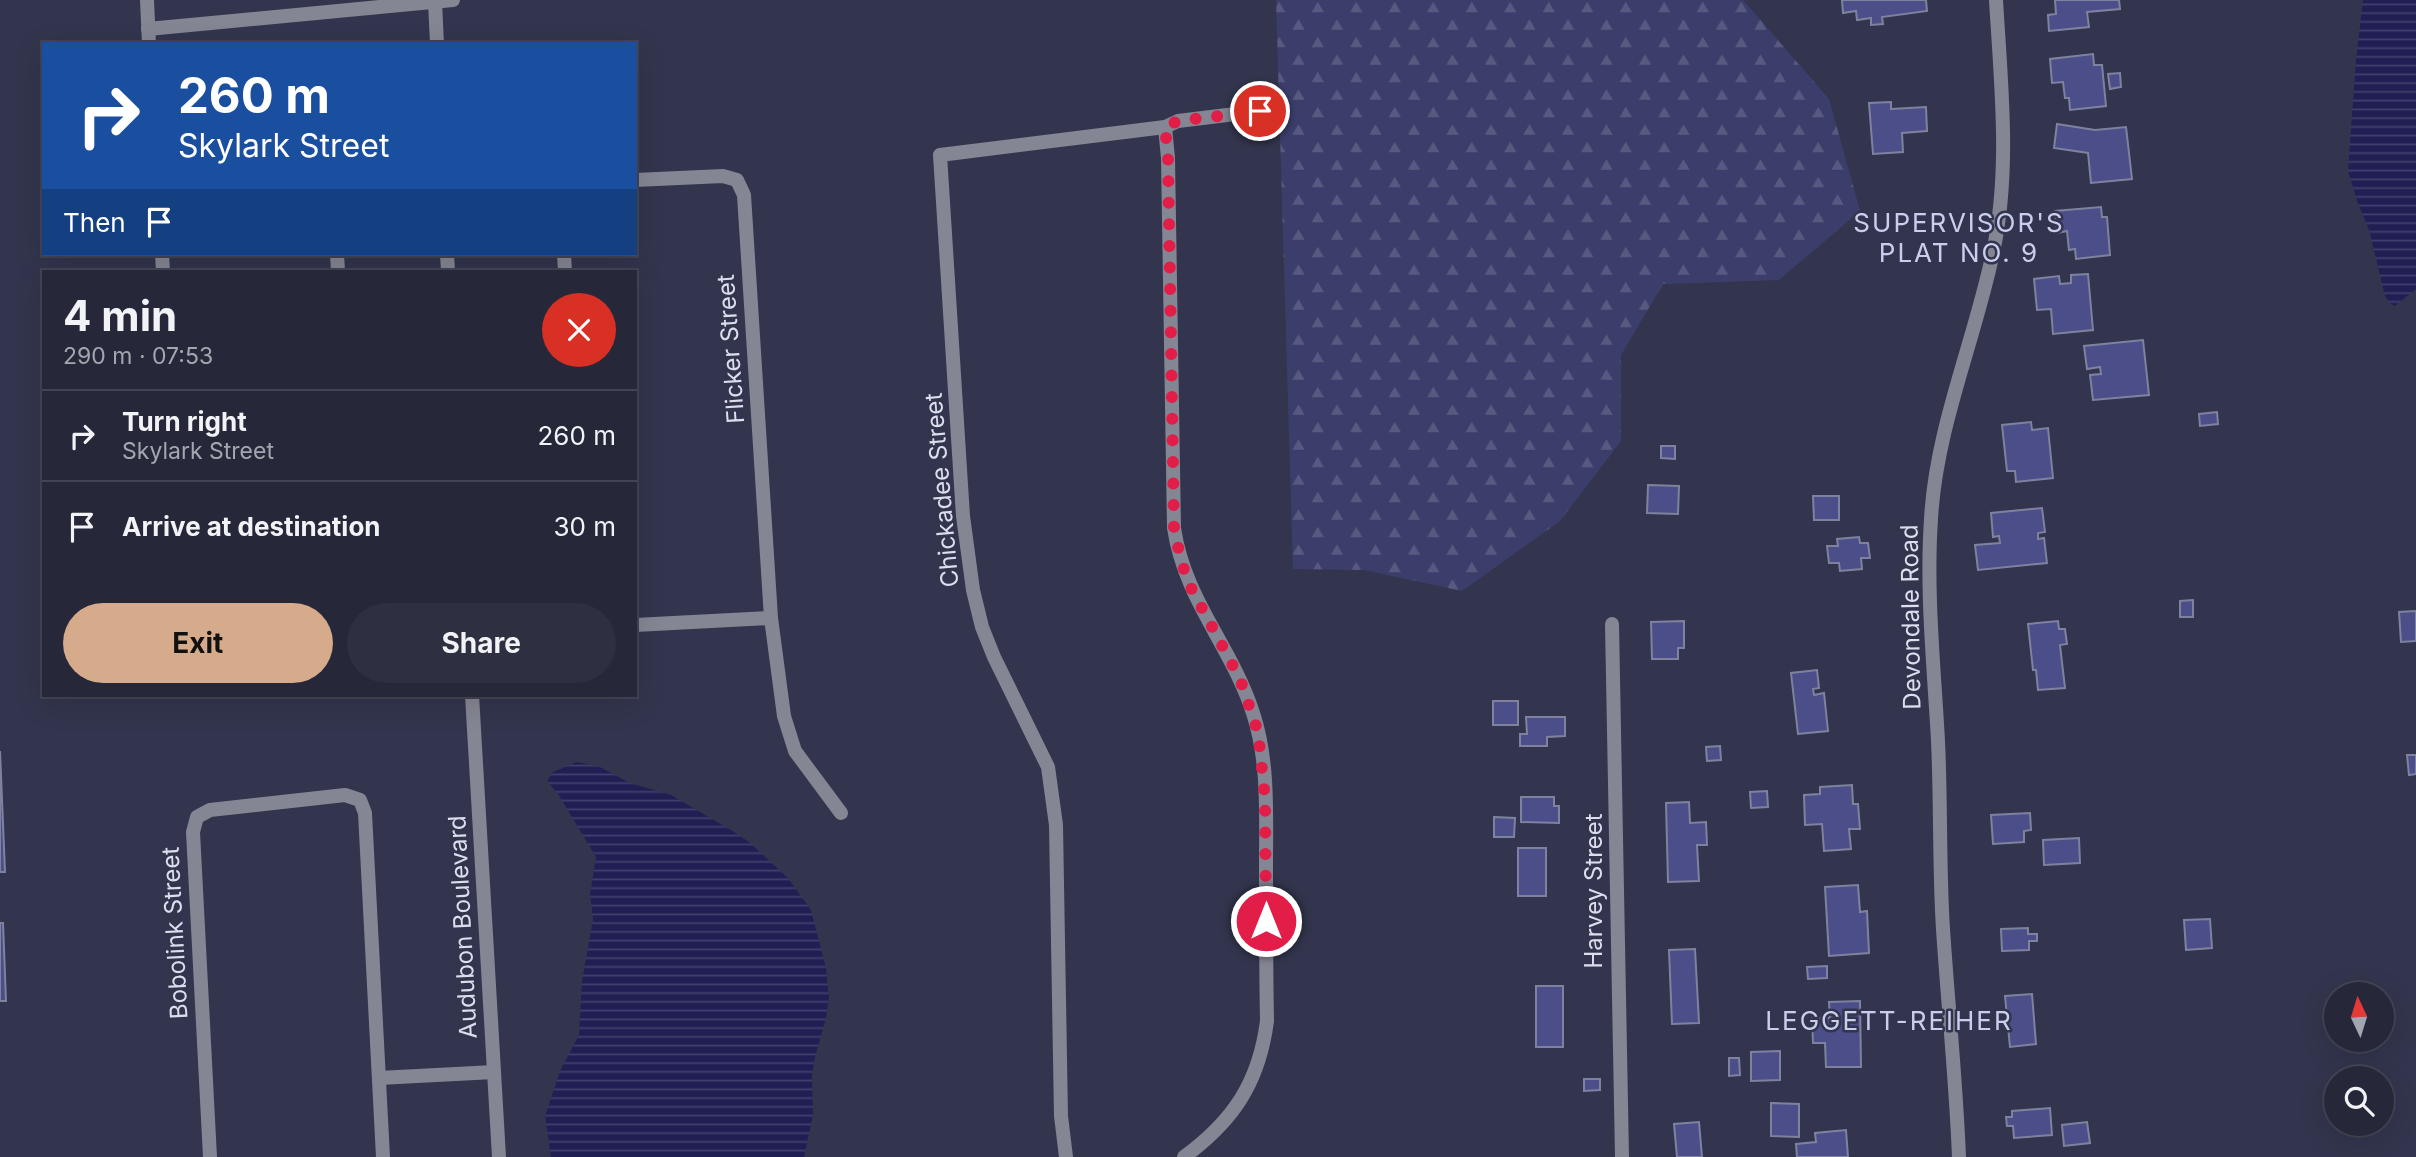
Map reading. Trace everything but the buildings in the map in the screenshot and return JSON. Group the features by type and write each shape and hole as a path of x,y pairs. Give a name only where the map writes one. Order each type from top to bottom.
{"street":[{"path":"147,0 149,36 334,6 453,0"},
{"name":"Devondale Road","path":"1959,1157 1943,928 1938,744 1928,558 1931,515 1942,442 1993,255 2000,210 2002,132 1996,0"},
{"path":"435,2 437,42"},
{"path":"1190,1155 1213,1135 1237,1107 1265,1041 1265,798 1261,751 1253,713 1226,650 1201,611 1177,545 1172,501 1168,158 1165,127 1178,121 1260,111"},
{"name":"Chickadee Street","path":"1066,1157 1061,1116 1054,794 1042,750 982,627 973,590 963,516 940,155 1165,127"},
{"name":"Flicker Street","path":"637,180 723,176 737,180 744,195 771,618 784,716 795,751 841,813"},
{"path":"637,625 771,618"},
{"name":"Harvey Street","path":"1612,624 1622,1157"},
{"name":"Audubon Boulevard","path":"472,697 499,1157"},
{"name":"Bobolink Street","path":"210,1157 192,832 197,817 211,810 345,795 360,800 365,813 383,1157"},
{"path":"379,1078 494,1072"}],"green space":[{"path":"1276,0 1743,0 1829,99 1860,211 1779,280 1663,284 1621,355 1621,441 1560,521 1462,591 1364,570 1293,569"}],"shaded area":[{"path":"2363,0 2416,0 2416,289 2395,306 2389,303 2385,296 2369,230 2348,171"},
{"path":"577,762 600,767 630,783 671,795 731,830 749,842 788,878 811,910 826,968 829,998 812,1076 813,1115 804,1157 551,1157 545,1116 560,1071 579,1035 582,981 593,919 590,894 596,857 558,794 547,781 553,772"}],"district":[{"name":"SUPERVISOR'S PLAT NO. 9","path":"1959,238"},
{"name":"LEGGETT-REIHER","path":"1889,1021"}],"route":[{"path":"1260,111 1178,121 1165,127 1168,158 1174,528 1190,586 1201,611 1226,650 1240,679 1258,732 1265,798 1266,921"}]}
